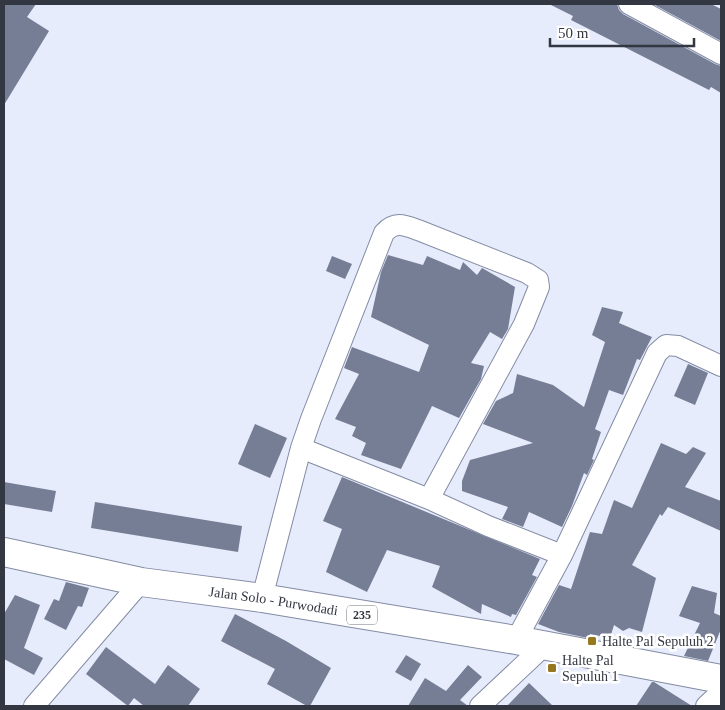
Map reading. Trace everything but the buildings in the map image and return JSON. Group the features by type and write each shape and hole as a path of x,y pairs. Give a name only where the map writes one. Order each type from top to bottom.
{"main road":[{"name":"Jalan Solo - Purwodadi","path":"4,552 141,582 262,598 516,640 721,679"}],"street":[{"path":"629,4 721,54"},
{"path":"262,598 301,448 384,233 390,227 396,225 406,226 527,273 538,280 539,287 527,317 429,499"},
{"path":"516,640 562,555 657,353 666,345 678,346 721,366"},
{"path":"301,448 562,555"},
{"path":"34,706 141,582"},
{"path":"480,706 544,646"},
{"path":"706,706 721,692"}],"place":[{"name":"Halte Pal Sepuluh 2","path":"592,641"},
{"name":"Halte Pal Sepuluh 1","path":"552,668"}]}
